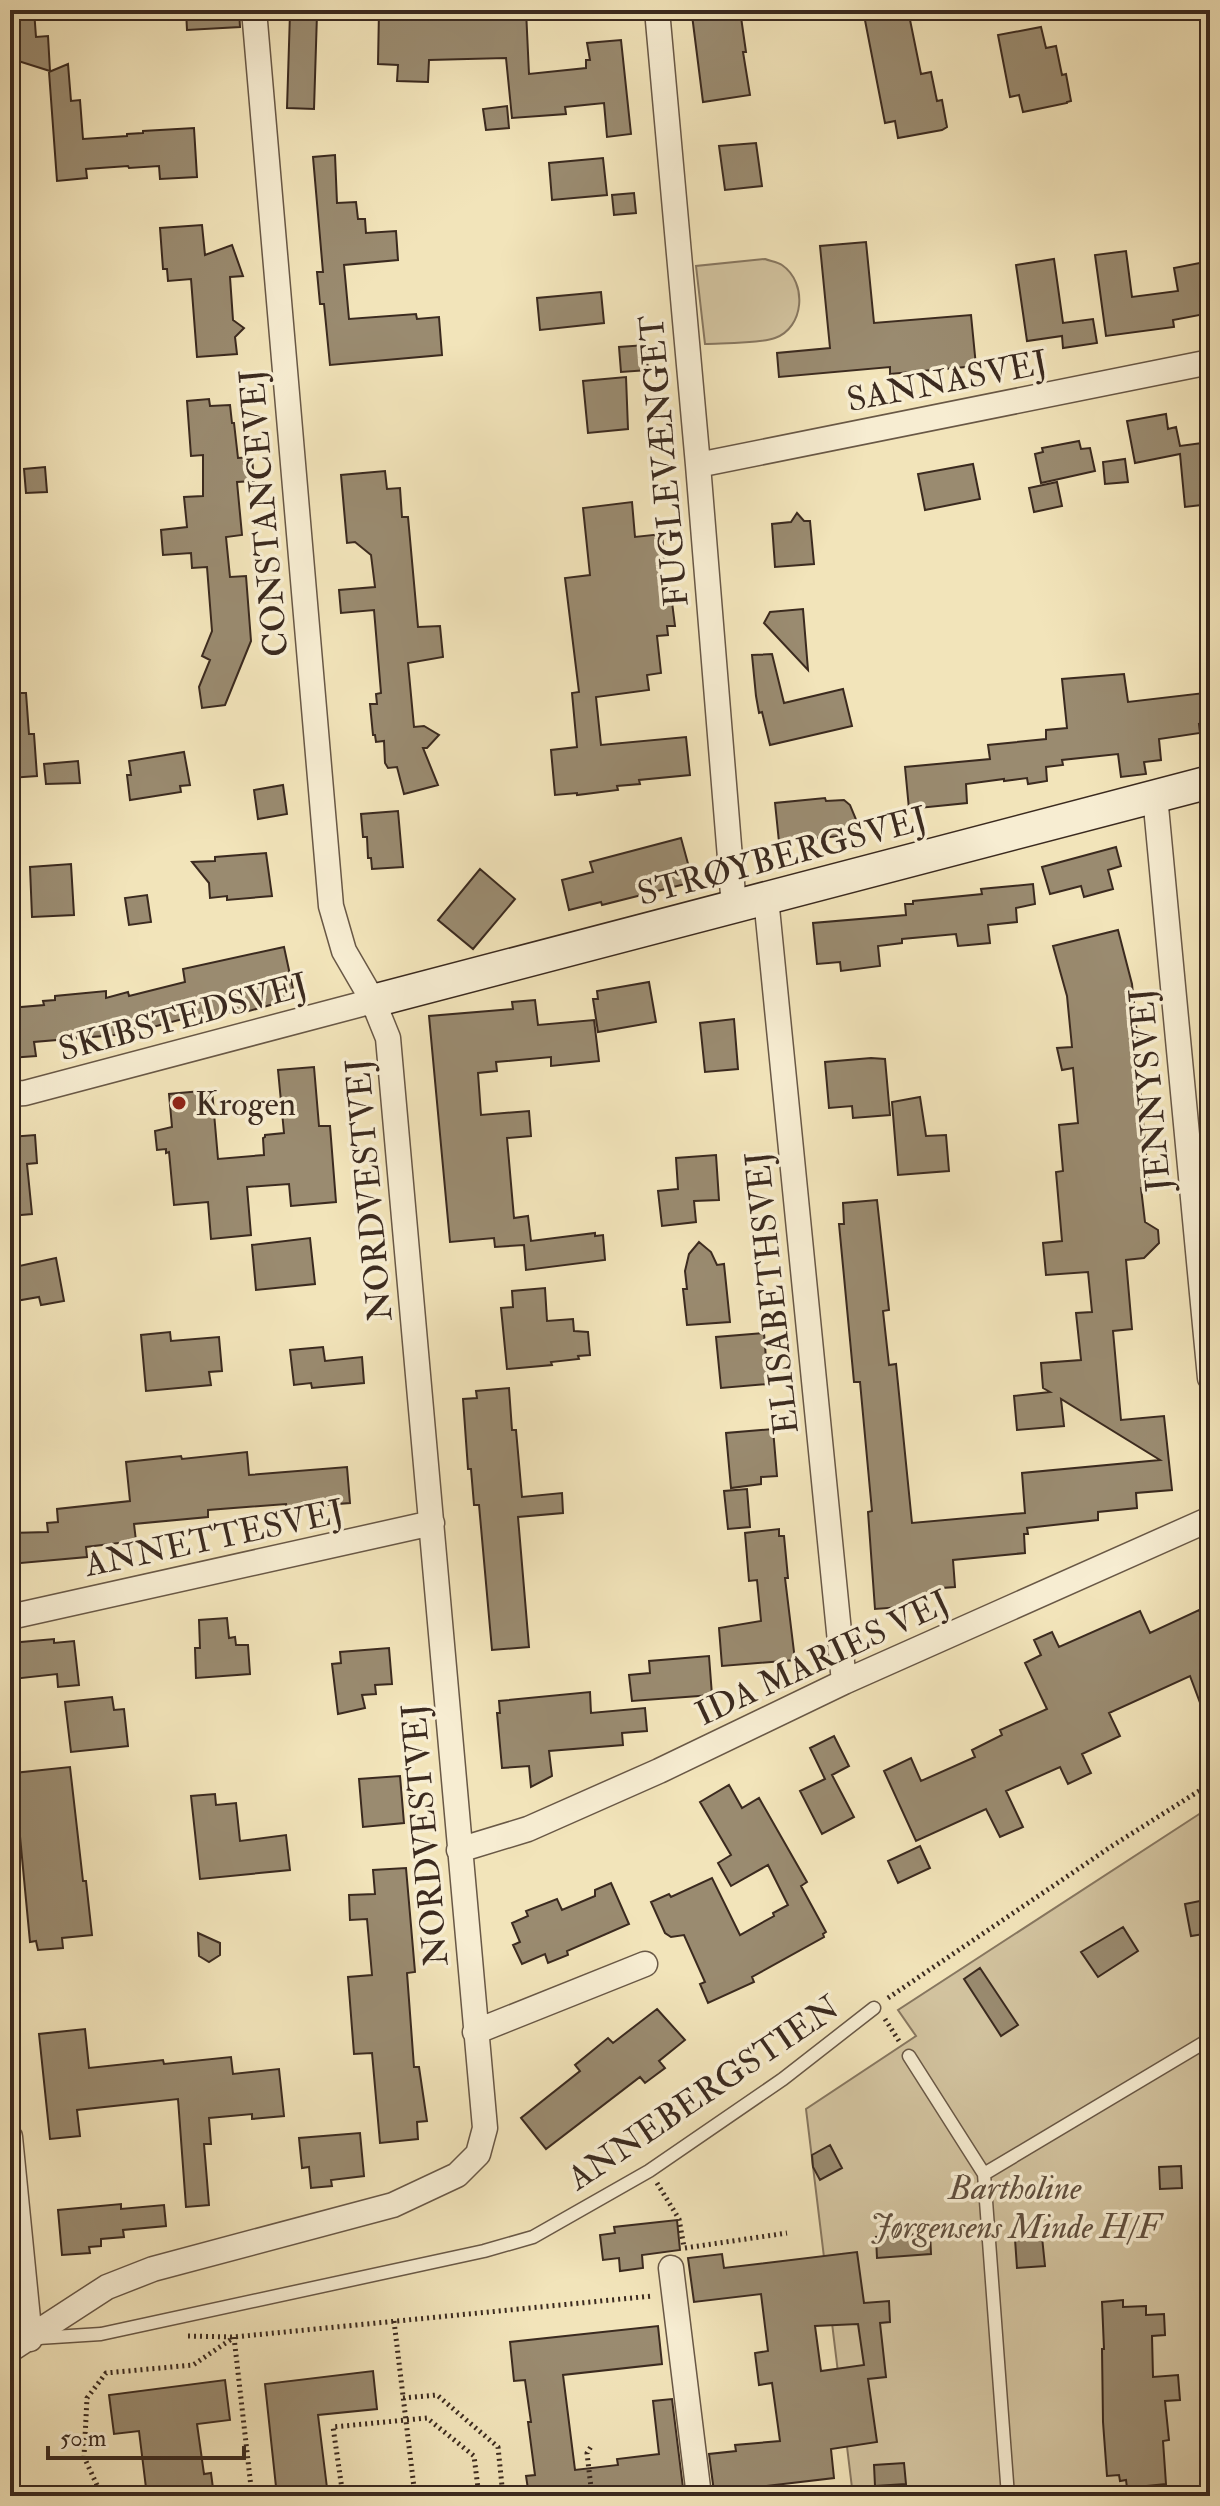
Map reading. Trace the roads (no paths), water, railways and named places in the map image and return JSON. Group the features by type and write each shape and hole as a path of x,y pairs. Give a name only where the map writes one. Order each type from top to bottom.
{"street":[{"name":"CONSTANCEVEJ","path":"254,10 331,906 344,951 373,1001"},
{"name":"FUGLEVÆNGET","path":"657,10 734,907"},
{"name":"SANNASVEJ","path":"698,465 1210,362"},
{"name":"STRØYBERGSVEJ","path":"373,1001 1210,782"},
{"name":"JENNYSVEJ","path":"1155,796 1210,1378"},
{"name":"ELISABETHSVEJ","path":"766,898 844,1682"},
{"name":"SKIBSTEDSVEJ","path":"10,1094 25,1093 373,1001"},
{"name":"NORDVESTVEJ","path":"20,2344 107,2287 153,2269 393,2205 457,2175 478,2154 485,2128 388,1038 373,1001"},
{"name":"IDA MARIES VEJ","path":"459,1850 528,1829 659,1771 844,1682 1210,1519"},
{"name":"ANNETTESVEJ","path":"10,1617 432,1523"},
{"path":"475,2032 645,1964"},
{"path":"10,2137 20,2344"},
{"path":"677,2258 673,2293 699,2496"}],"lane":[{"name":"ANNEBERGSTIEN","path":"20,2344 101,2334 484,2251 533,2237 649,2171 783,2079 875,2007"},
{"path":"984,2174 1210,2039"},
{"path":"909,2056 984,2174 1008,2496"}],"place":[{"name":"Krogen","path":"179,1103"}],"park label":[{"name":"Bartholine Jørgensens Minde H/F","path":"1015,2206"}]}
